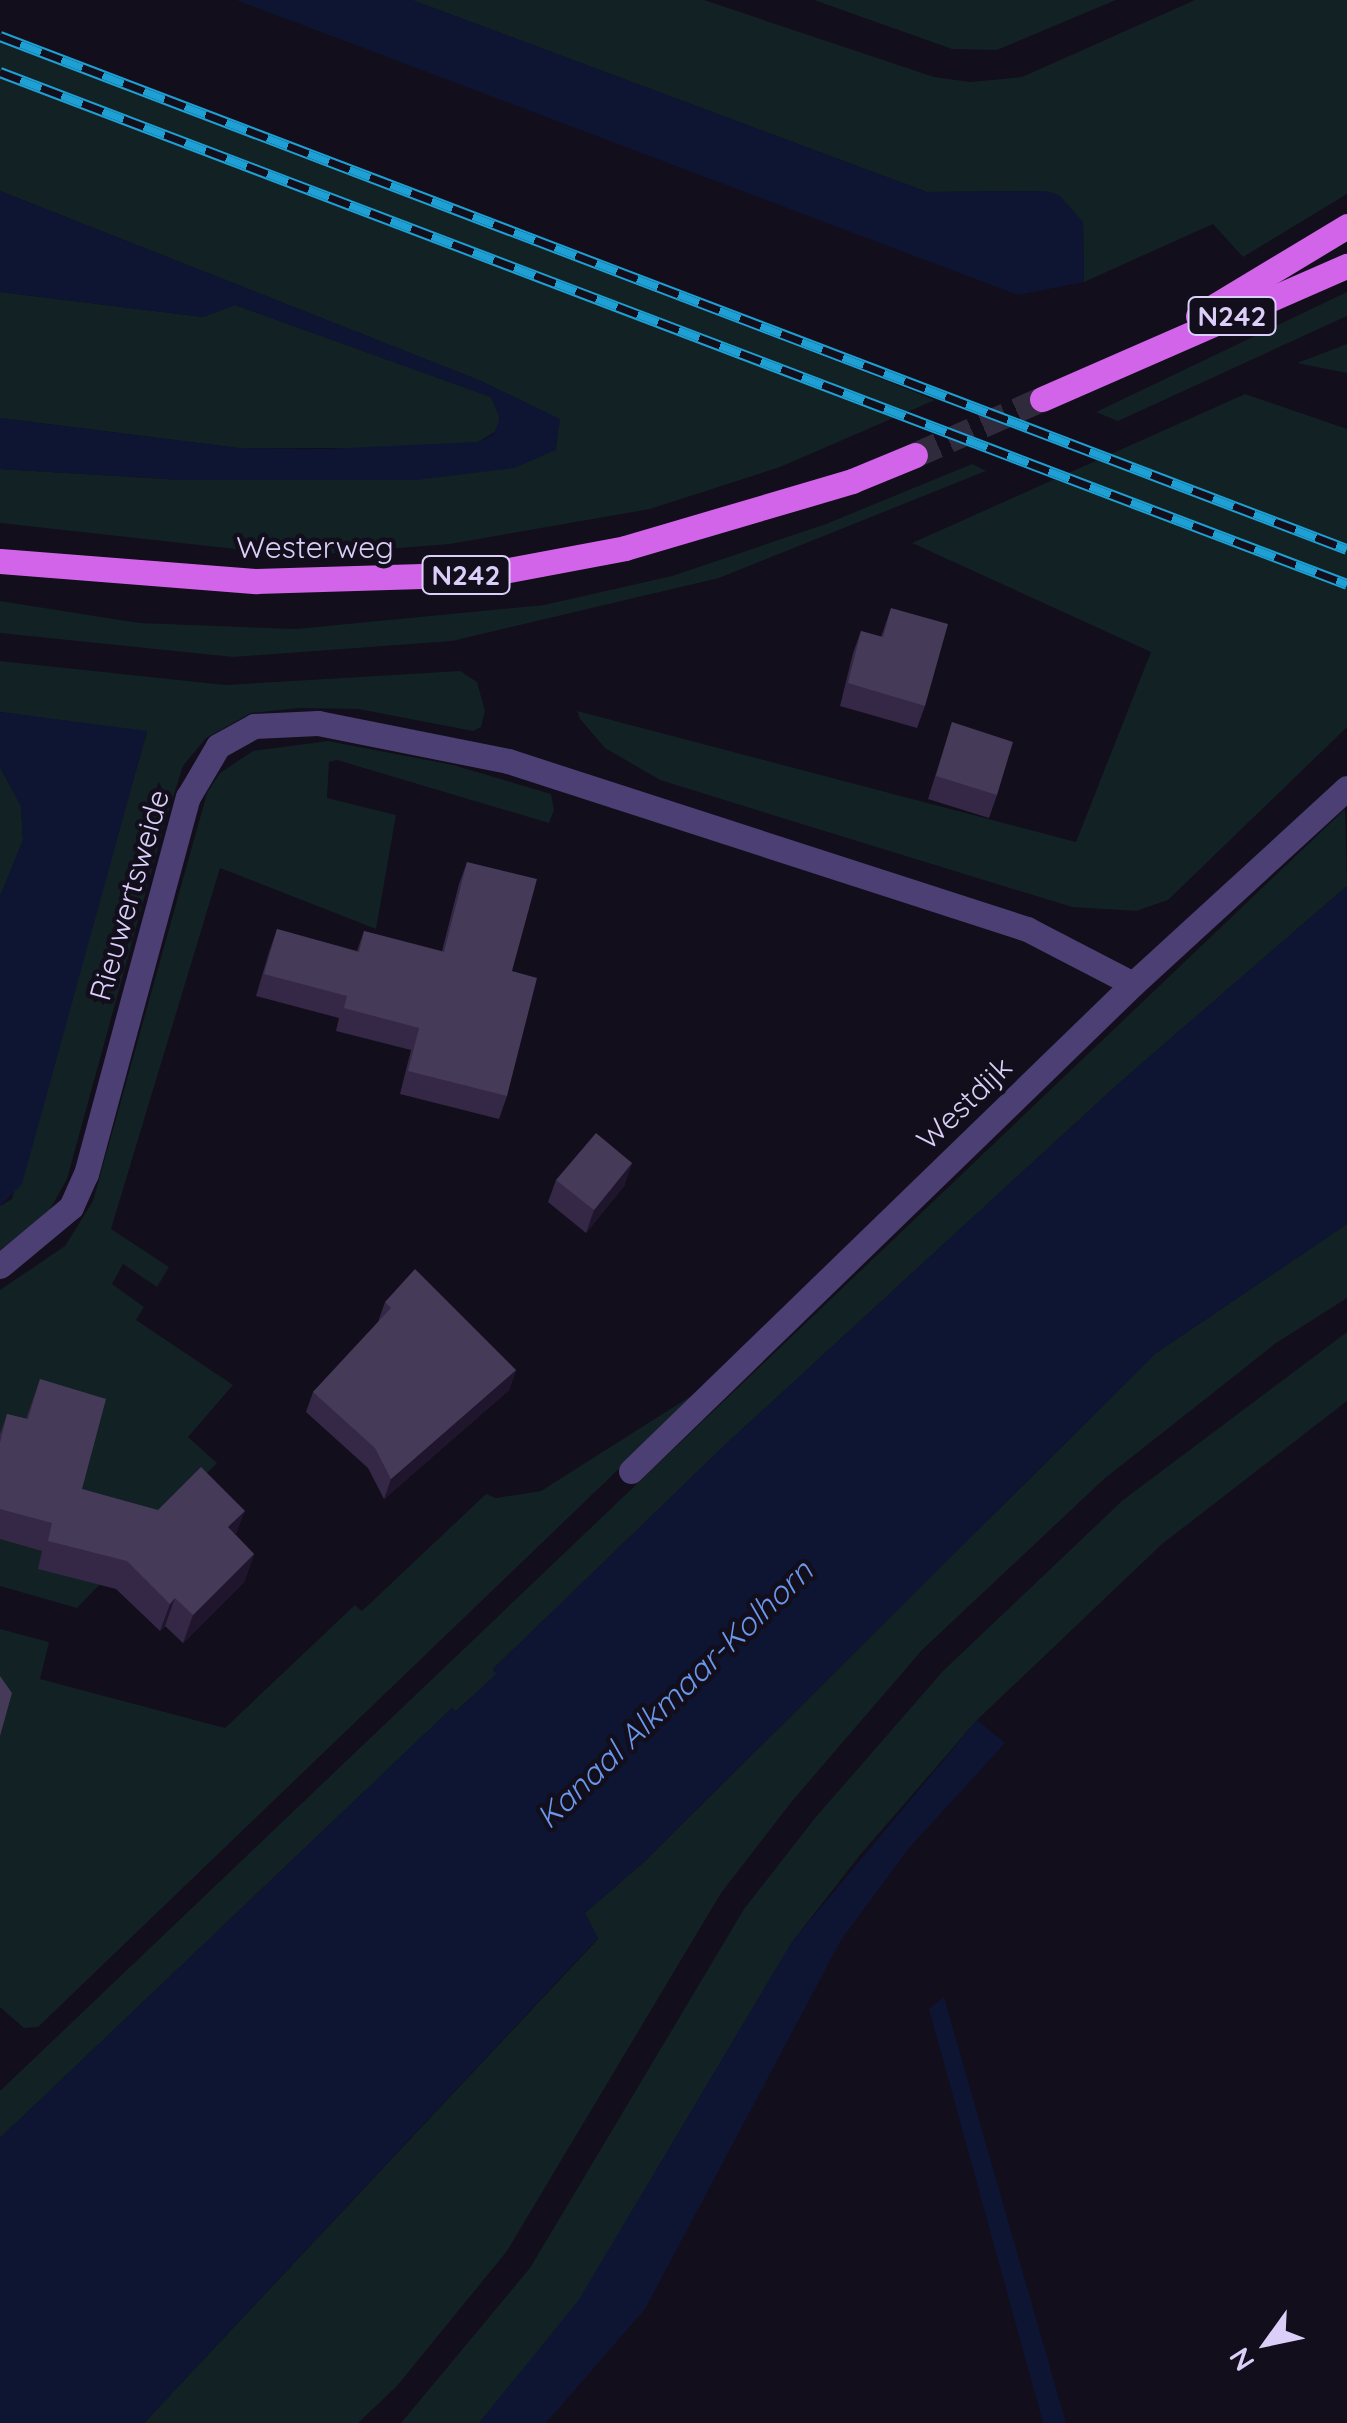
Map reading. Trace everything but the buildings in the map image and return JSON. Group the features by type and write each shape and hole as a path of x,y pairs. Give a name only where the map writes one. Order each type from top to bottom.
{"main road":[{"name":"N242","path":"1116,365 1347,226"},
{"name":"N242","path":"1042,399 1347,266"},
{"name":"Westerweg","path":"0,561 256,581 488,574 676,534 915,455"}],"street":[{"name":"Rieuwertsweide","path":"0,1266 58,1224 86,1174 188,797 218,746 254,726 290,720 397,734 508,761 1027,929 1133,984"},
{"name":"Westdijk","path":"631,1471 1133,984 1347,788"}],"shaded area":[{"path":"412,0 704,0 934,77 970,82 1022,77 1195,0 1347,0 1347,194 1243,257 1213,224 1084,282 1083,222 1045,191 927,192"},
{"path":"814,0 1116,0 997,50 952,49"},
{"path":"0,41 935,400 780,467 650,509 450,544 299,556 0,523 0,469 183,480 416,480 559,419 481,381 0,191"},
{"path":"0,292 203,317 235,305 491,397 500,411 498,430 478,442 406,448 238,448 0,418"},
{"path":"1347,292 1347,316 1118,421 1096,412"},
{"path":"1347,344 1347,373 1297,363"},
{"path":"1245,394 1347,429 1347,727 1168,900 1136,911 1072,907 779,817 660,780 605,748 580,719 577,711 1076,842 1151,652 912,543"},
{"path":"972,464 986,471 719,578 452,641 233,657 0,633 0,601 139,623 296,629 544,605 672,576 826,524"},
{"path":"0,661 225,685 460,671 477,682 485,711 481,727 473,731 358,709 299,708 251,713 206,738 183,766 165,822 67,1179 48,1213 0,1250 0,1206 12,1199 147,732 0,712"},
{"path":"328,741 453,765 551,794 554,810 549,823 337,760 329,762 327,798 396,815 376,929 220,868 111,1229 169,1267 157,1287 123,1264 112,1284 144,1307 136,1320 233,1385 188,1437 217,1463 77,1608 0,1586 0,1290 65,1246 93,1201 207,793 220,773 253,751"},
{"path":"0,767 21,806 23,840 0,897"},
{"path":"1345,809 1347,886 1118,1084 726,1444 493,1669 497,1674 455,1712 452,1708 0,2138 0,2091"},
{"path":"1347,1224 1347,1298 1276,1343 1104,1479 922,1650 793,1800 721,1893 507,2251 397,2386 358,2423 144,2423 598,1939 585,1913 645,1861 1156,1353"},
{"path":"1347,1332 1347,1401 1162,1544 977,1720 860,1855 792,1942 578,2302 479,2423 401,2423 530,2268 744,1909 815,1818 943,1671 1123,1500"},
{"path":"702,1389 38,2027 24,2028 0,2007 0,1629 49,1642 40,1679 225,1728 355,1605 362,1611 486,1494 496,1498 541,1491"}],"water":[{"path":"236,0 412,0 927,192 1046,191 1059,195 1083,222 1084,282 1018,295"},
{"path":"0,191 481,381 560,419 556,450 514,468 416,480 183,480 0,469 0,418 238,448 326,449 478,442 493,435 500,419 491,397 235,305 203,317 0,292"},
{"path":"0,712 147,731 22,1184 0,1206 0,897 23,840 21,806 0,767"},
{"name":"Kanaal Alkmaar-Kolhorn","path":"1347,886 1347,1224 1156,1353 645,1861 585,1913 598,1938 144,2423 0,2423 0,2138 452,1708 456,1712 496,1674 493,1669 726,1444 1118,1084"},
{"path":"977,1720 1005,1743 909,1848 841,1940 645,2309 546,2423 479,2423 578,2301 792,1942"},
{"path":"944,1997 1066,2423 1043,2423 929,2009"}],"tunnel":[{"path":"915,455 1042,399"}],"railway":[{"path":"0,36 1347,549"},
{"path":"0,72 1347,584"}]}
